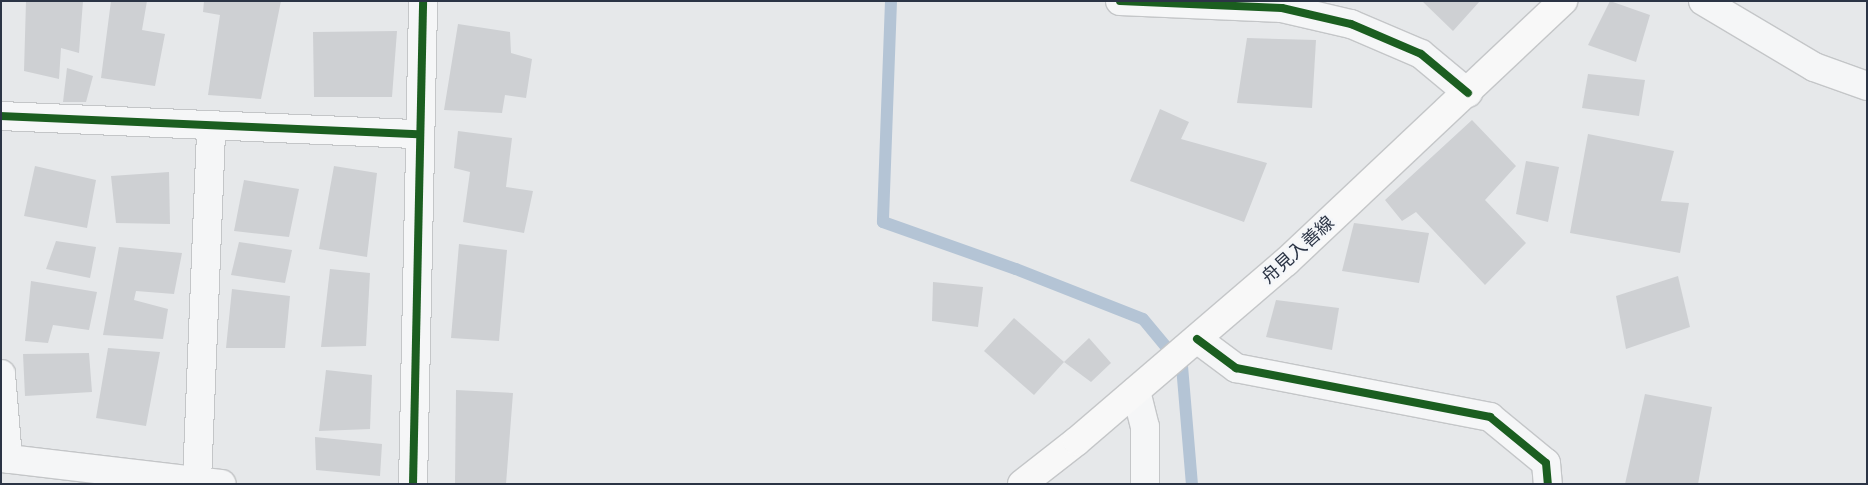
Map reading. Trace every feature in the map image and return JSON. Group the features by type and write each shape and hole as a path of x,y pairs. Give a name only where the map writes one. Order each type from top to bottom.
{"main road":[{"name":"舟見入善線","path":"1022,484 1136,391 1286,262 1468,93 1562,1"}],"street":[{"path":"412,484 423,1"},
{"path":"1120,1 1282,8 1352,24 1421,54 1468,93"},
{"path":"1703,1 1814,67 1867,86"},
{"path":"1,116 420,134"},
{"path":"1,374 5,458 209,482 211,126"},
{"path":"1197,339 1236,368 1490,417 1546,463 1548,484"},
{"path":"1136,391 1145,427 1145,484"}],"building":[{"path":"26,1 83,1 79,53 61,48 59,79 24,71"},
{"path":"111,1 147,1 142,30 165,34 155,86 101,78"},
{"path":"204,1 281,1 261,99 208,95 220,15 203,12"},
{"path":"1422,1 1480,1 1453,31"},
{"path":"1610,1 1650,15 1636,62 1588,45"},
{"path":"458,24 510,32 511,53 532,59 526,98 505,95 502,113 444,110"},
{"path":"397,31 392,97 314,97 313,32"},
{"path":"1247,38 1316,40 1312,108 1237,103"},
{"path":"67,68 93,76 86,102 63,102"},
{"path":"1588,74 1645,80 1639,116 1582,108"},
{"path":"1160,109 1189,122 1181,139 1267,163 1244,222 1130,181"},
{"path":"1472,120 1516,166 1485,200 1526,243 1485,285 1416,212 1402,221 1385,200"},
{"path":"458,131 512,138 506,187 533,191 524,233 463,222 470,172 454,168"},
{"path":"1588,134 1674,151 1661,201 1689,203 1680,253 1570,233"},
{"path":"1526,161 1559,167 1548,222 1516,214"},
{"path":"35,166 96,180 87,228 24,216"},
{"path":"334,166 377,173 367,257 319,249"},
{"path":"169,172 170,224 116,223 111,176"},
{"path":"244,180 299,189 289,237 234,231"},
{"path":"1354,223 1429,233 1419,283 1342,271"},
{"path":"56,241 96,247 90,278 46,269"},
{"path":"239,242 292,250 285,283 231,275"},
{"path":"459,244 507,250 499,341 451,338"},
{"path":"119,247 182,253 174,294 136,291 134,300 168,309 163,339 103,335"},
{"path":"330,269 370,273 366,346 321,347"},
{"path":"1678,276 1690,327 1626,349 1616,296"},
{"path":"31,281 97,292 89,330 53,325 48,343 25,341"},
{"path":"933,282 983,287 978,327 932,321"},
{"path":"232,289 290,296 285,348 226,348"},
{"path":"1276,300 1339,308 1332,350 1266,337"},
{"path":"1014,318 1064,362 1034,395 984,351"},
{"path":"1089,338 1111,363 1091,382 1064,362"},
{"path":"108,348 160,352 146,426 96,418"},
{"path":"89,353 92,392 25,396 23,354"},
{"path":"326,370 372,375 370,429 319,431"},
{"path":"456,390 513,393 506,484 455,484"},
{"path":"1645,394 1712,407 1698,484 1625,484"},
{"path":"315,437 382,444 380,476 316,470"}],"waterway":[{"path":"891,1 883,222 1016,269 1143,319 1182,366 1192,484"}],"cycle path":[{"path":"413,484 423,1"},
{"path":"1120,1 1282,8 1351,24 1421,54 1468,93"},
{"path":"1,116 420,134"},
{"path":"1197,339 1236,368 1490,417 1546,463 1548,484"}]}
